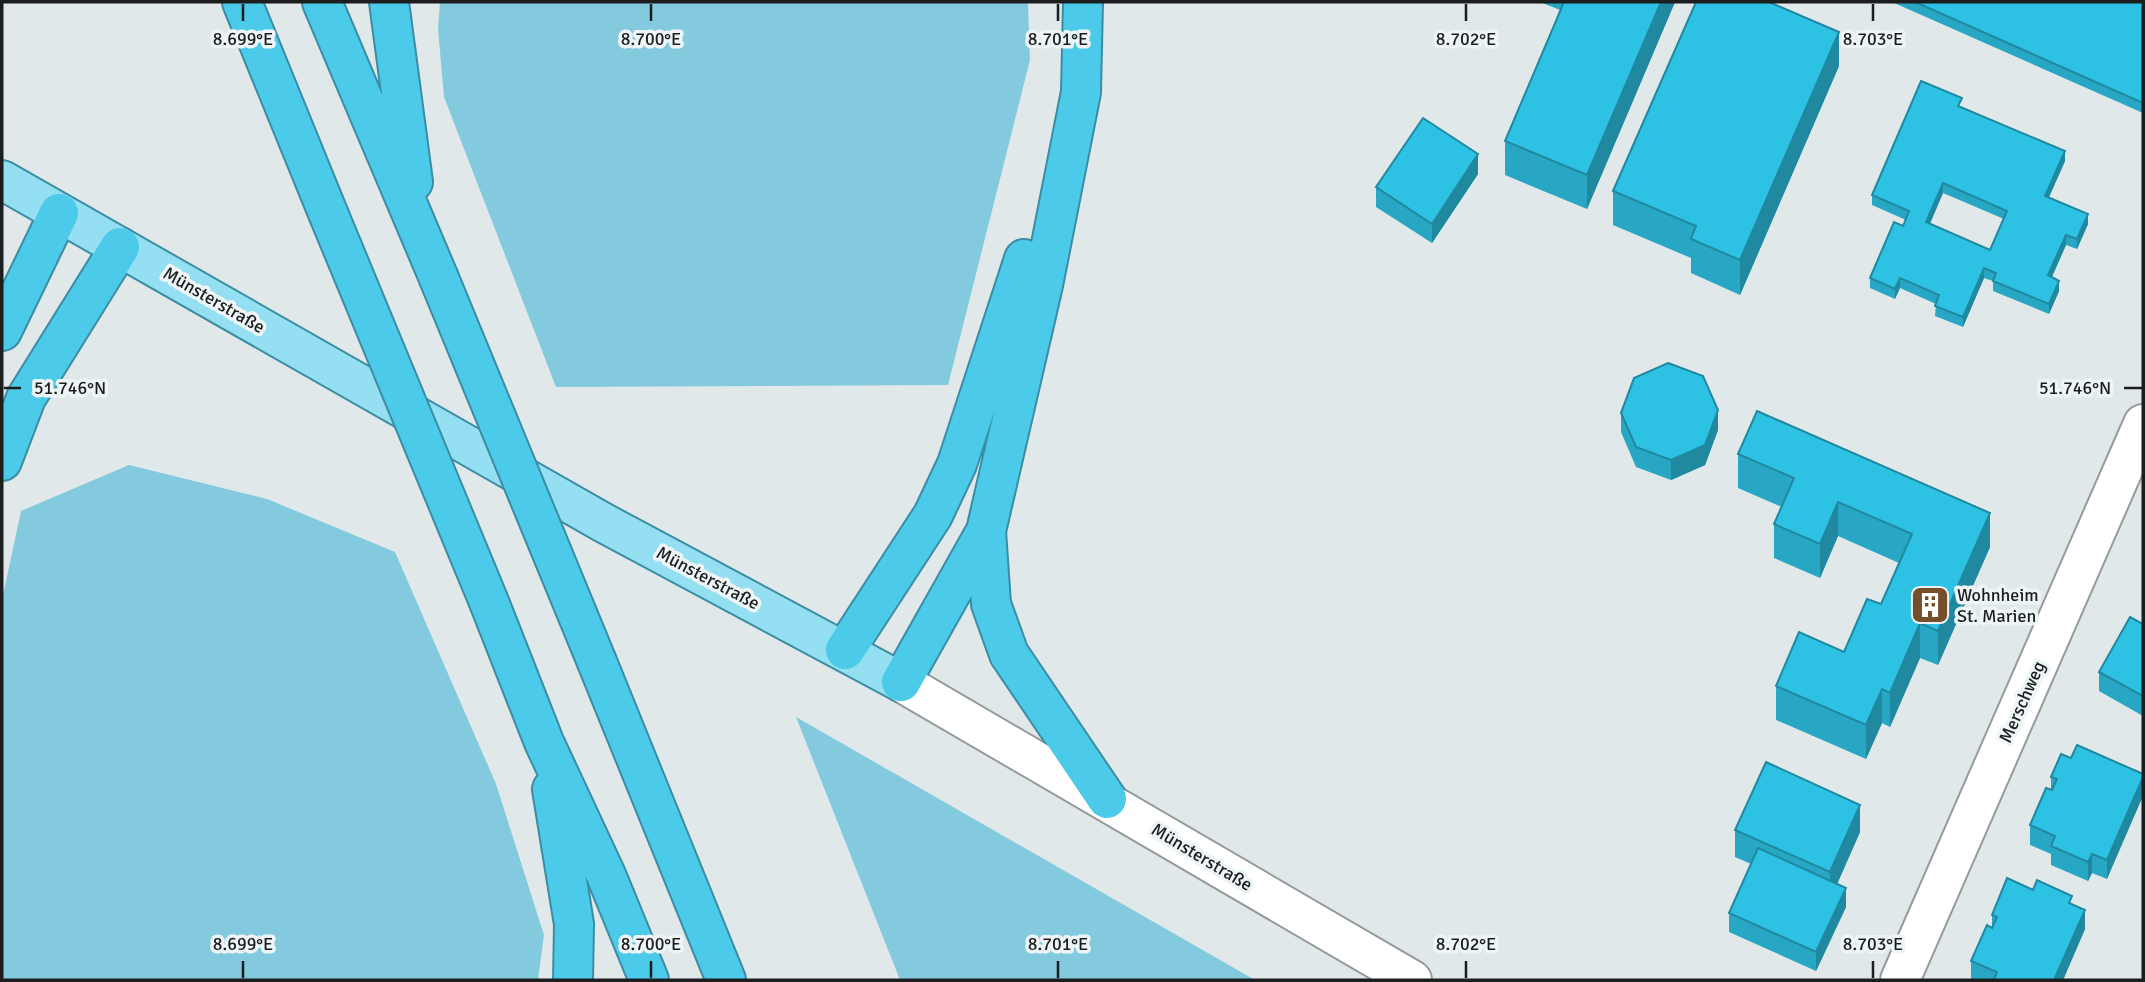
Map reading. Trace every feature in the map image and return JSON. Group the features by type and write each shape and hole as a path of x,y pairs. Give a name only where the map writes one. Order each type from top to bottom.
{"highway":[{"path":"242,2 544,742 606,875 649,980"},
{"path":"322,2 438,276 726,980"},
{"path":"389,2 422,239"},
{"path":"845,650 933,515 957,464 1021,275 1060,86 1066,2"},
{"path":"901,682 986,531 1043,285 1081,92 1083,2"},
{"path":"2,331 59,212"},
{"path":"2,461 26,398 120,247"},
{"path":"986,531 991,604 1009,654 1107,799"},
{"path":"544,742 574,924 573,980"}],"main road":[{"name":"Münsterstraße","path":"2,180 604,523 901,682"}],"street":[{"name":"Merschweg","path":"1900,980 2143,424"},
{"name":"Münsterstraße","path":"901,682 1107,799 1412,980"}],"shaded area":[{"path":"440,2 1028,2 1030,60 948,385 556,387 444,97 438,29"},
{"path":"129,465 267,499 395,552 496,784 544,935 538,980 2,980 2,600 21,511"},
{"path":"796,717 1255,980 900,980"}],"building":[{"path":"1564,2 1661,2 1587,175 1505,141"},
{"path":"1696,2 1769,2 1839,32 1740,260 1691,239 1696,226 1613,191"},
{"path":"1915,2 2143,2 2143,103"},
{"path":"1921,81 1962,98 1958,106 2065,151 2045,196 2088,214 2077,239 2066,235 2048,275 2059,281 2049,304 1993,281 1996,273 1984,268 1963,317 1935,306 1939,295 1900,278 1895,289 1870,278 1894,222 1903,226 1909,211 1872,195","holes":["1943,183 2007,211 1990,250 1926,222"]},
{"path":"1423,118 1478,154 1432,224 1376,187"},
{"path":"1668,363 1703,376 1718,410 1705,445 1671,460 1636,447 1621,413 1634,378"},
{"path":"1757,411 1990,513 1938,631 1920,623 1890,693 1882,689 1866,725 1776,686 1799,632 1844,652 1867,599 1881,604 1912,534 1838,502 1820,544 1774,524 1794,478 1738,454"},
{"path":"2130,617 2143,624 2143,696 2099,672"},
{"path":"2077,745 2143,774 2107,860 2092,854 2088,862 2051,846 2055,836 2030,825 2046,788 2052,790 2057,779 2051,777 2061,754 2071,758"},
{"path":"1766,762 1860,805 1830,872 1735,830"},
{"path":"1758,848 1846,888 1816,952 1729,913"},
{"path":"2007,878 2033,890 2037,880 2072,896 2069,903 2085,910 2054,980 1994,980 1997,972 1971,961 1987,925 1992,928 1997,917 1992,915"}],"place":[{"name":"Wohnheim St. Marien","path":"1930,605"}]}
